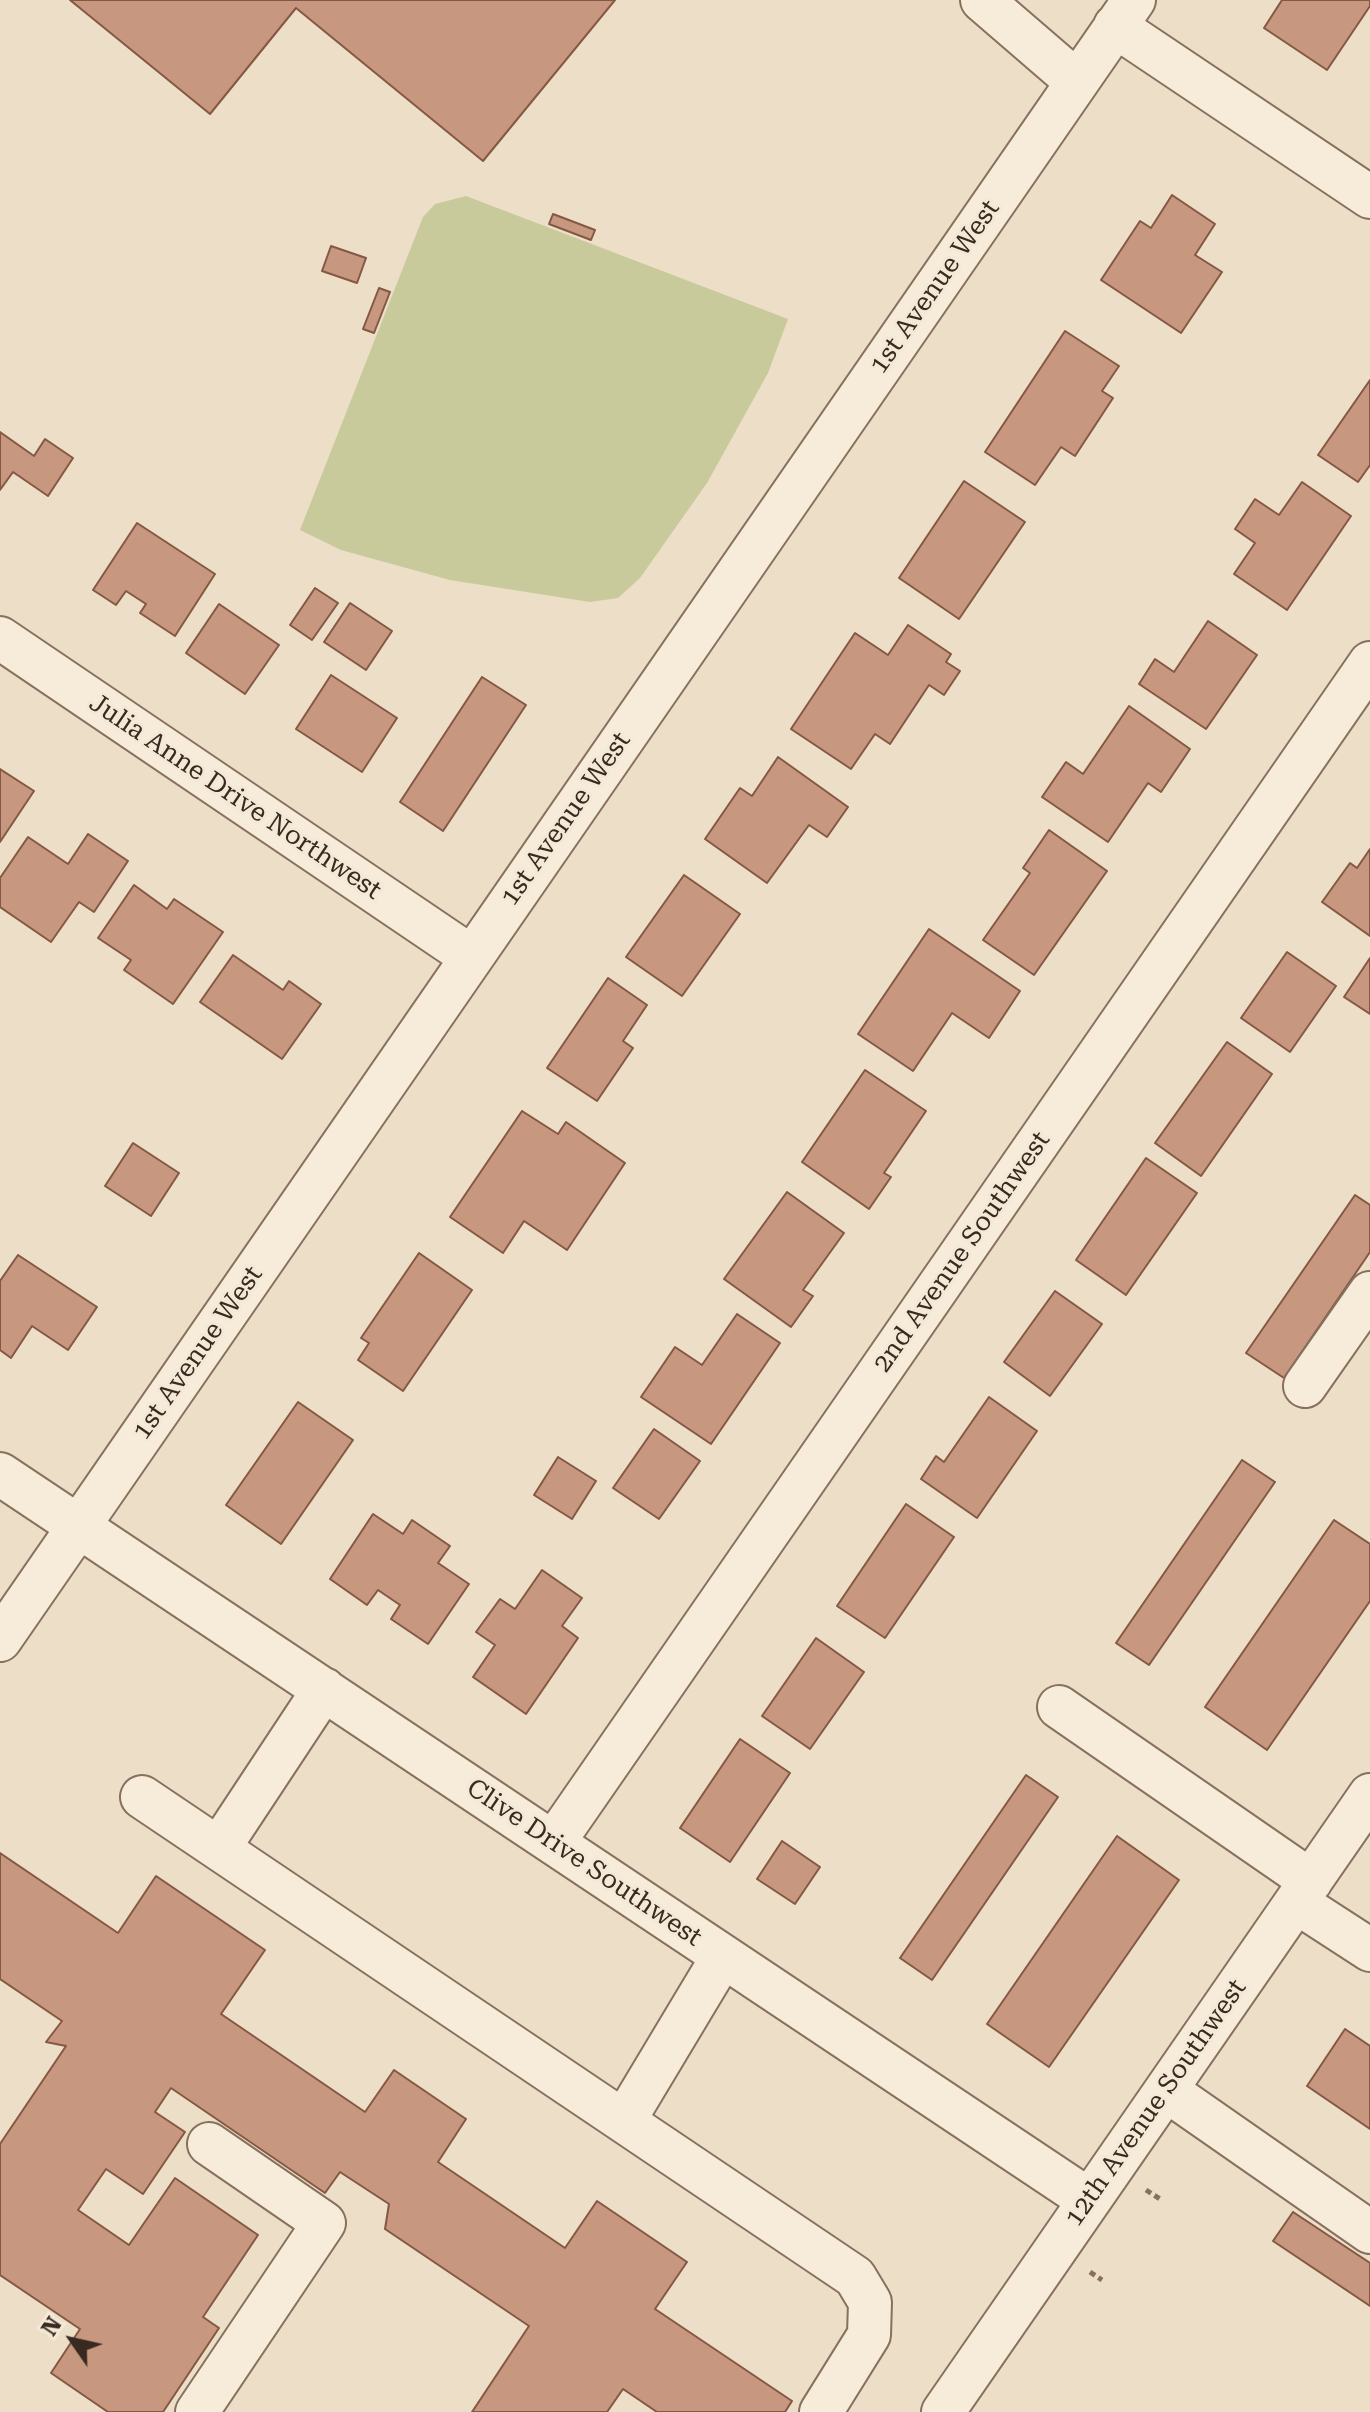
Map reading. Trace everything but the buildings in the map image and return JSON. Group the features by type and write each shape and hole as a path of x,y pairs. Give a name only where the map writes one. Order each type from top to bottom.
{"street":[{"path":"982,0 1077,82"},
{"path":"1124,13 1370,197"},
{"name":"1st Avenue West","path":"0,1640 1124,13"},
{"name":"Julia Anne Drive Northwest","path":"0,638 470,956"},
{"name":"2nd Avenue Southwest","path":"554,1842 1370,663"},
{"path":"1305,1386 1370,1293"},
{"name":"Clive Drive Southwest","path":"0,1474 1089,2200"},
{"path":"219,1848 324,1689"},
{"path":"1059,1707 1304,1891 1370,1950"},
{"name":"12th Avenue Southwest","path":"943,2412 1370,1795"},
{"path":"142,1797 855,2277 870,2302 869,2335 821,2412"},
{"path":"624,2121 723,1956"},
{"path":"1166,2090 1370,2232"},
{"path":"197,2412 324,2223 209,2144"}],"path":[{"path":"1142,2188 1160,2199"},
{"path":"1086,2269 1102,2280"}],"green space":[{"path":"466,196 788,319 768,373 707,483 640,578 618,598 590,602 450,580 341,550 300,530 423,217 435,204"}]}
